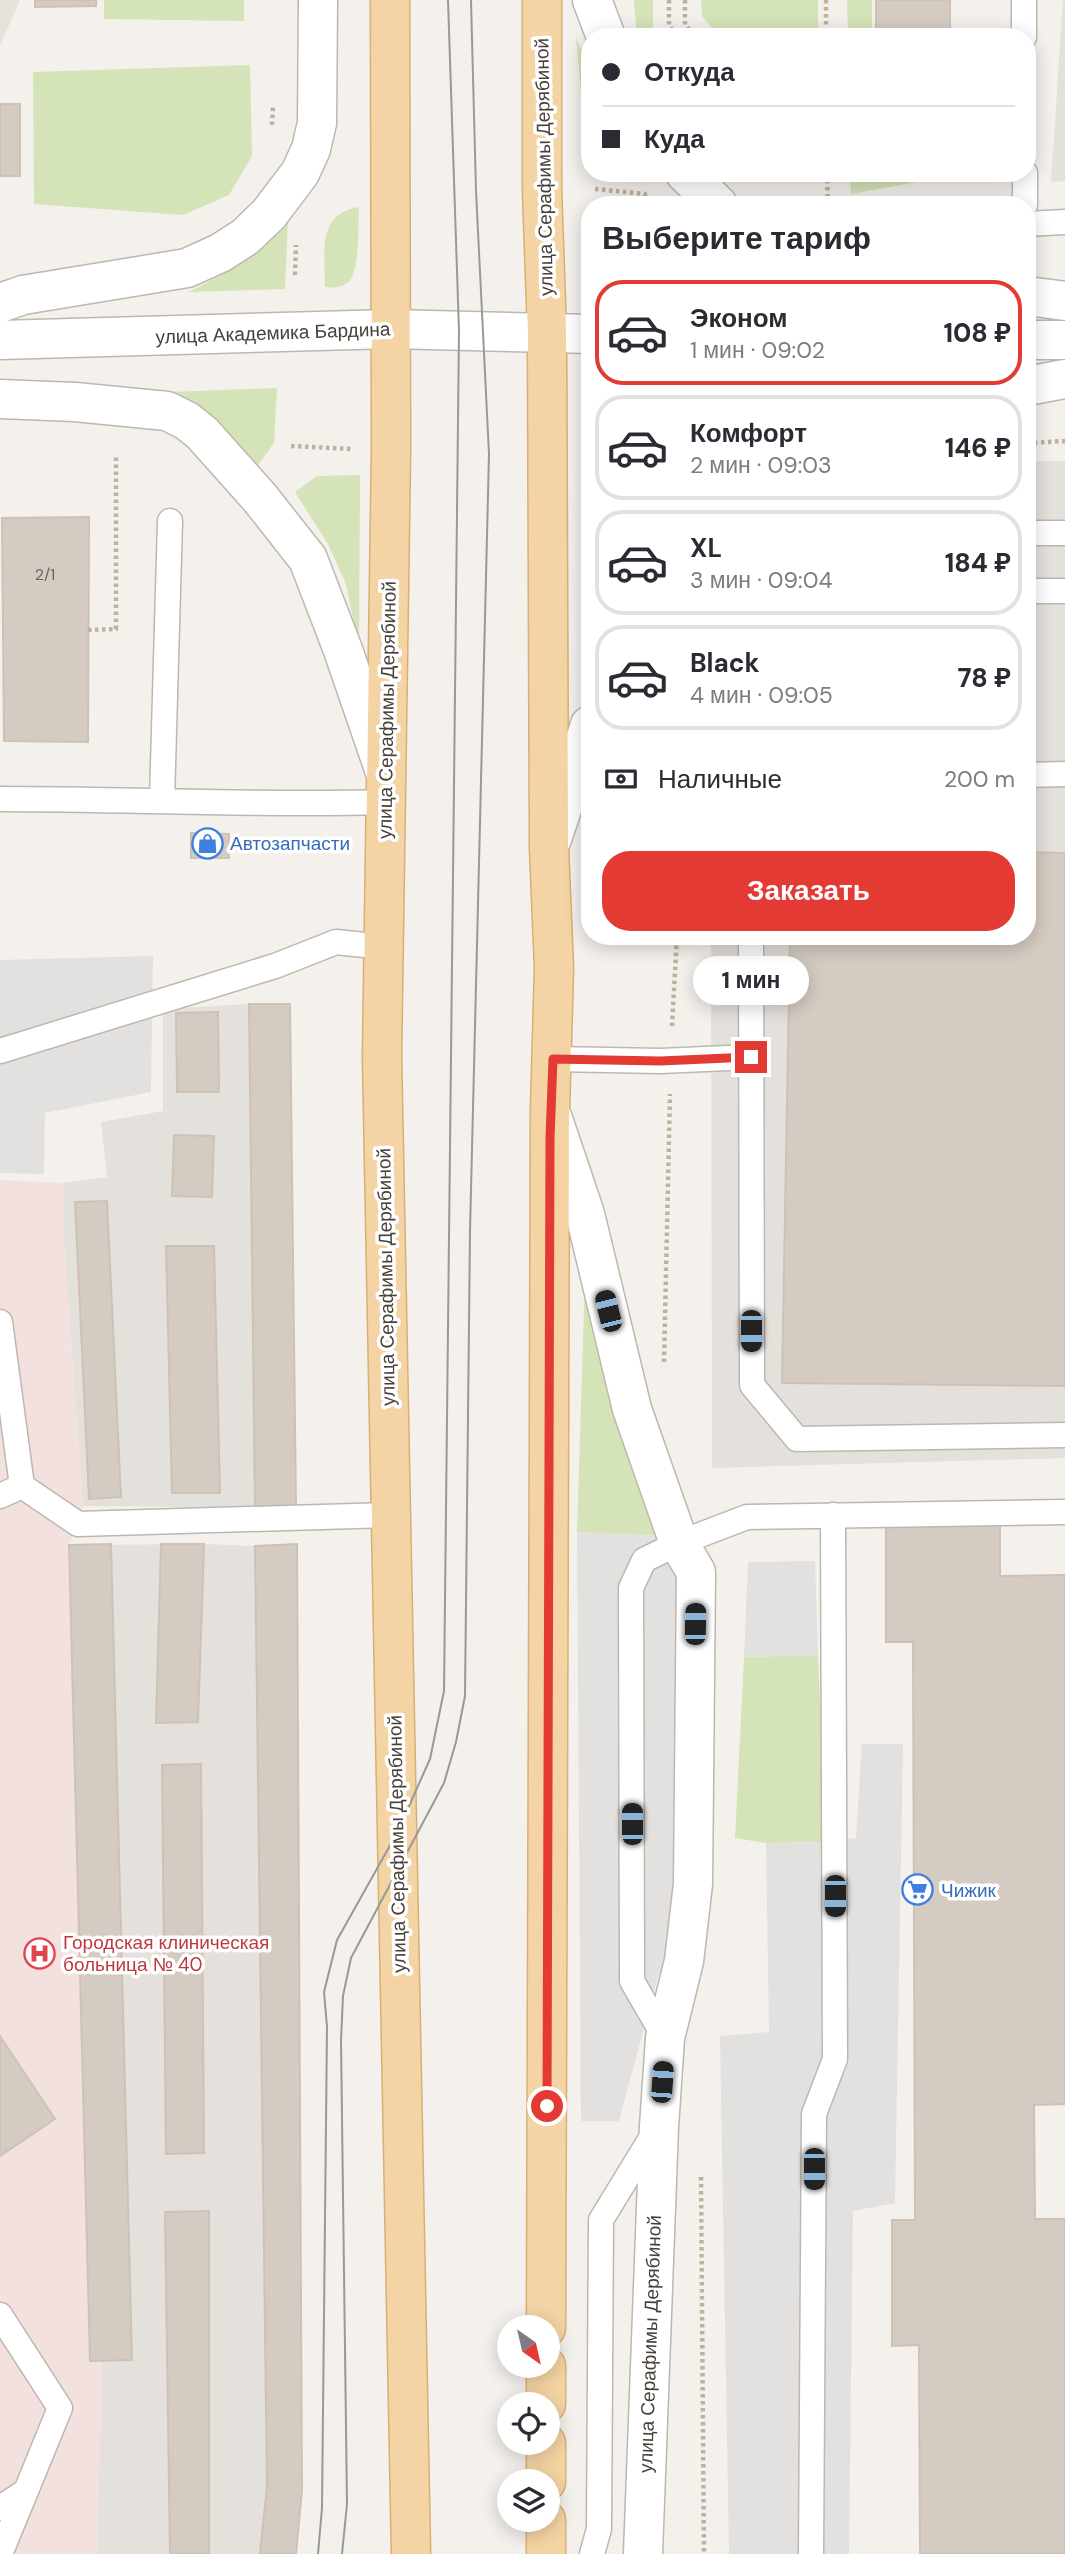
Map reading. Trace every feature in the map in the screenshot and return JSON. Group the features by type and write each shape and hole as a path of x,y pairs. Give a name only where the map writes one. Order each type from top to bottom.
{"main road":[{"name":"улица Серафимы Дерябиной","path":"390,0 391,451 382,1056 411,2554"},
{"name":"улица Серафимы Дерябиной","path":"542,0 542,190 548,453 549,848 554,968 550,1111 546,2315"},
{"path":"546,2532 546,2554"}],"street":[{"path":"0,303 23,295 187,268 220,253 245,237 269,214 300,173 311,149 317,123 318,0"},
{"path":"592,0 603,28"},
{"path":"694,182 709,196"},
{"path":"1036,297 1065,301"},
{"name":"улица Академика Бардина","path":"0,340 391,329 581,334"},
{"path":"1036,340 1065,340"},
{"path":"1036,384 1065,379"},
{"path":"0,399 75,402 167,411 187,421 202,433 260,498 307,559 344,650 386,789"},
{"path":"549,848 581,752"},
{"name":"улица Серафимы Дерябиной","path":"550,1111 585,1214 632,1409 678,1543 696,1572 693,1885 684,1961 665,2038 659,2127 643,2554"}],"lane":[{"path":"1024,0 1024,28"},
{"path":"1036,224 1065,222"},
{"path":"162,800 170,521"},
{"path":"1036,533 1065,533"},
{"path":"1036,591 1065,591"},
{"path":"1036,775 1065,774"},
{"path":"0,799 320,804 386,789"},
{"path":"0,1051 275,966 336,942 384,947"},
{"path":"751,945 751,1385 797,1439 1065,1435"},
{"path":"553,1059 670,1060 751,1057"},
{"path":"0,1322 22,1486 78,1524 389,1515"},
{"path":"0,1496 22,1486"},
{"path":"665,2038 632,1981 631,1588 644,1560 678,1543 747,1517 1065,1512"},
{"path":"811,2554 814,2113 835,2059 833,1515"},
{"path":"592,2554 599,2529 601,2220 659,2127"},
{"path":"0,2315 61,2408 1,2554"},
{"path":"0,2508 26,2491"}],"path":[{"path":"669,0 671,28"},
{"path":"685,0 685,25 688,28"},
{"path":"826,0 826,28"},
{"path":"272,128 273,104"},
{"path":"595,189 645,196"},
{"path":"1036,443 1065,441"},
{"path":"291,446 391,451"},
{"path":"88,630 116,629 116,455"},
{"path":"632,1409 660,1383 665,1356 670,1060 676,945"},
{"path":"701,2177 704,2554"}],"shaded area":[{"path":"0,0 20,0 0,46"},
{"path":"1063,0 1065,181 1051,182"},
{"path":"1036,461 1065,461 1065,1458 712,1468 711,945 1036,945"},
{"path":"153,956 151,1092 45,1113 44,1174 0,1173 0,960"},
{"path":"290,1004 296,1508 83,1506 64,1243 64,1183 107,1177 101,1122 163,1111 163,1009"},
{"name":"Городская клиническая больница № 40","path":"0,1180 64,1183 64,1243 83,1506 69,1545 90,2360 102,2360 97,2554 0,2554"},
{"path":"577,1532 661,1536 705,1606 698,1889 657,1979 619,2121 581,2121"},
{"path":"297,1544 302,2490 296,2554 97,2554 102,2361 90,2361 69,1545"},
{"path":"815,1561 818,1655 744,1657 748,1562"},
{"path":"862,1744 903,1744 895,2203 853,2211 849,2554 729,2554 720,2036 769,2032 766,1843 826,1842 856,1838"}],"green space":[{"path":"104,0 244,0 244,21 104,19"},
{"path":"634,0 653,0 653,28 636,28"},
{"path":"701,0 818,0 818,28 712,28 702,16"},
{"path":"847,0 872,0 872,28 848,28"},
{"path":"576,38 581,49 581,92"},
{"path":"250,65 252,156 229,195 183,215 34,204 33,72"},
{"path":"850,182 917,182 851,194"},
{"path":"359,207 357,256 353,274 348,283 342,286 325,287 324,249 329,227 345,211"},
{"path":"288,219 285,289 189,292 243,261"},
{"path":"277,388 274,443 256,468 169,392"},
{"path":"360,475 359,648 346,584 328,544 295,492 317,476"},
{"path":"585,1277 661,1536 577,1532"},
{"path":"818,1655 826,1842 766,1843 735,1838 744,1657"}],"building":[{"path":"35,0 96,0 96,6 35,7"},
{"path":"876,0 950,0 950,28 876,28"},
{"path":"0,104 20,104 20,176 0,176"},
{"path":"89,517 88,742 4,741 2,518"},
{"path":"191,833 229,834 229,858 191,858"},
{"path":"1036,852 1065,853 1065,1386 782,1383 790,945 1036,945"},
{"path":"249,1004 290,1004 296,1508 255,1508"},
{"path":"218,1012 219,1092 177,1092 176,1013"},
{"path":"174,1135 214,1136 212,1197 172,1196"},
{"path":"107,1201 121,1497 89,1499 75,1202"},
{"path":"166,1246 214,1246 220,1493 172,1493"},
{"path":"1000,1525 1000,1576 1065,1575 1065,2104 1034,2105 1035,2219 1065,2219 1065,2554 920,2554 919,2345 892,2346 892,2220 915,2220 913,1642 886,1642 886,1526"},
{"path":"111,1544 132,2360 90,2361 69,1545"},
{"path":"161,1544 204,1544 198,1722 156,1723"},
{"path":"297,1544 302,2490 296,2554 260,2554 267,2486 255,1546"},
{"path":"201,1764 204,2153 166,2154 162,1765"},
{"path":"0,2036 55,2119 0,2156"},
{"path":"209,2211 209,2554 170,2554 165,2212"}],"tram line":[{"path":"318,2554 322,2508 327,2027 324,1992 337,1940 397,1833 430,1759 444,1691 459,331 448,0"},
{"path":"342,2554 347,2504 341,2040 343,1996 351,1958 444,1783 465,1696 470,1231 489,454 476,191 471,0"}],"place":[{"name":"Автозапчасти","path":"207,843"},
{"name":"Чижик","path":"918,1890"},
{"name":"Городская клиническая больница № 40","path":"40,1953"}],"route":[{"path":"547,2106 550,1111 553,1059 660,1061 751,1057"}]}
